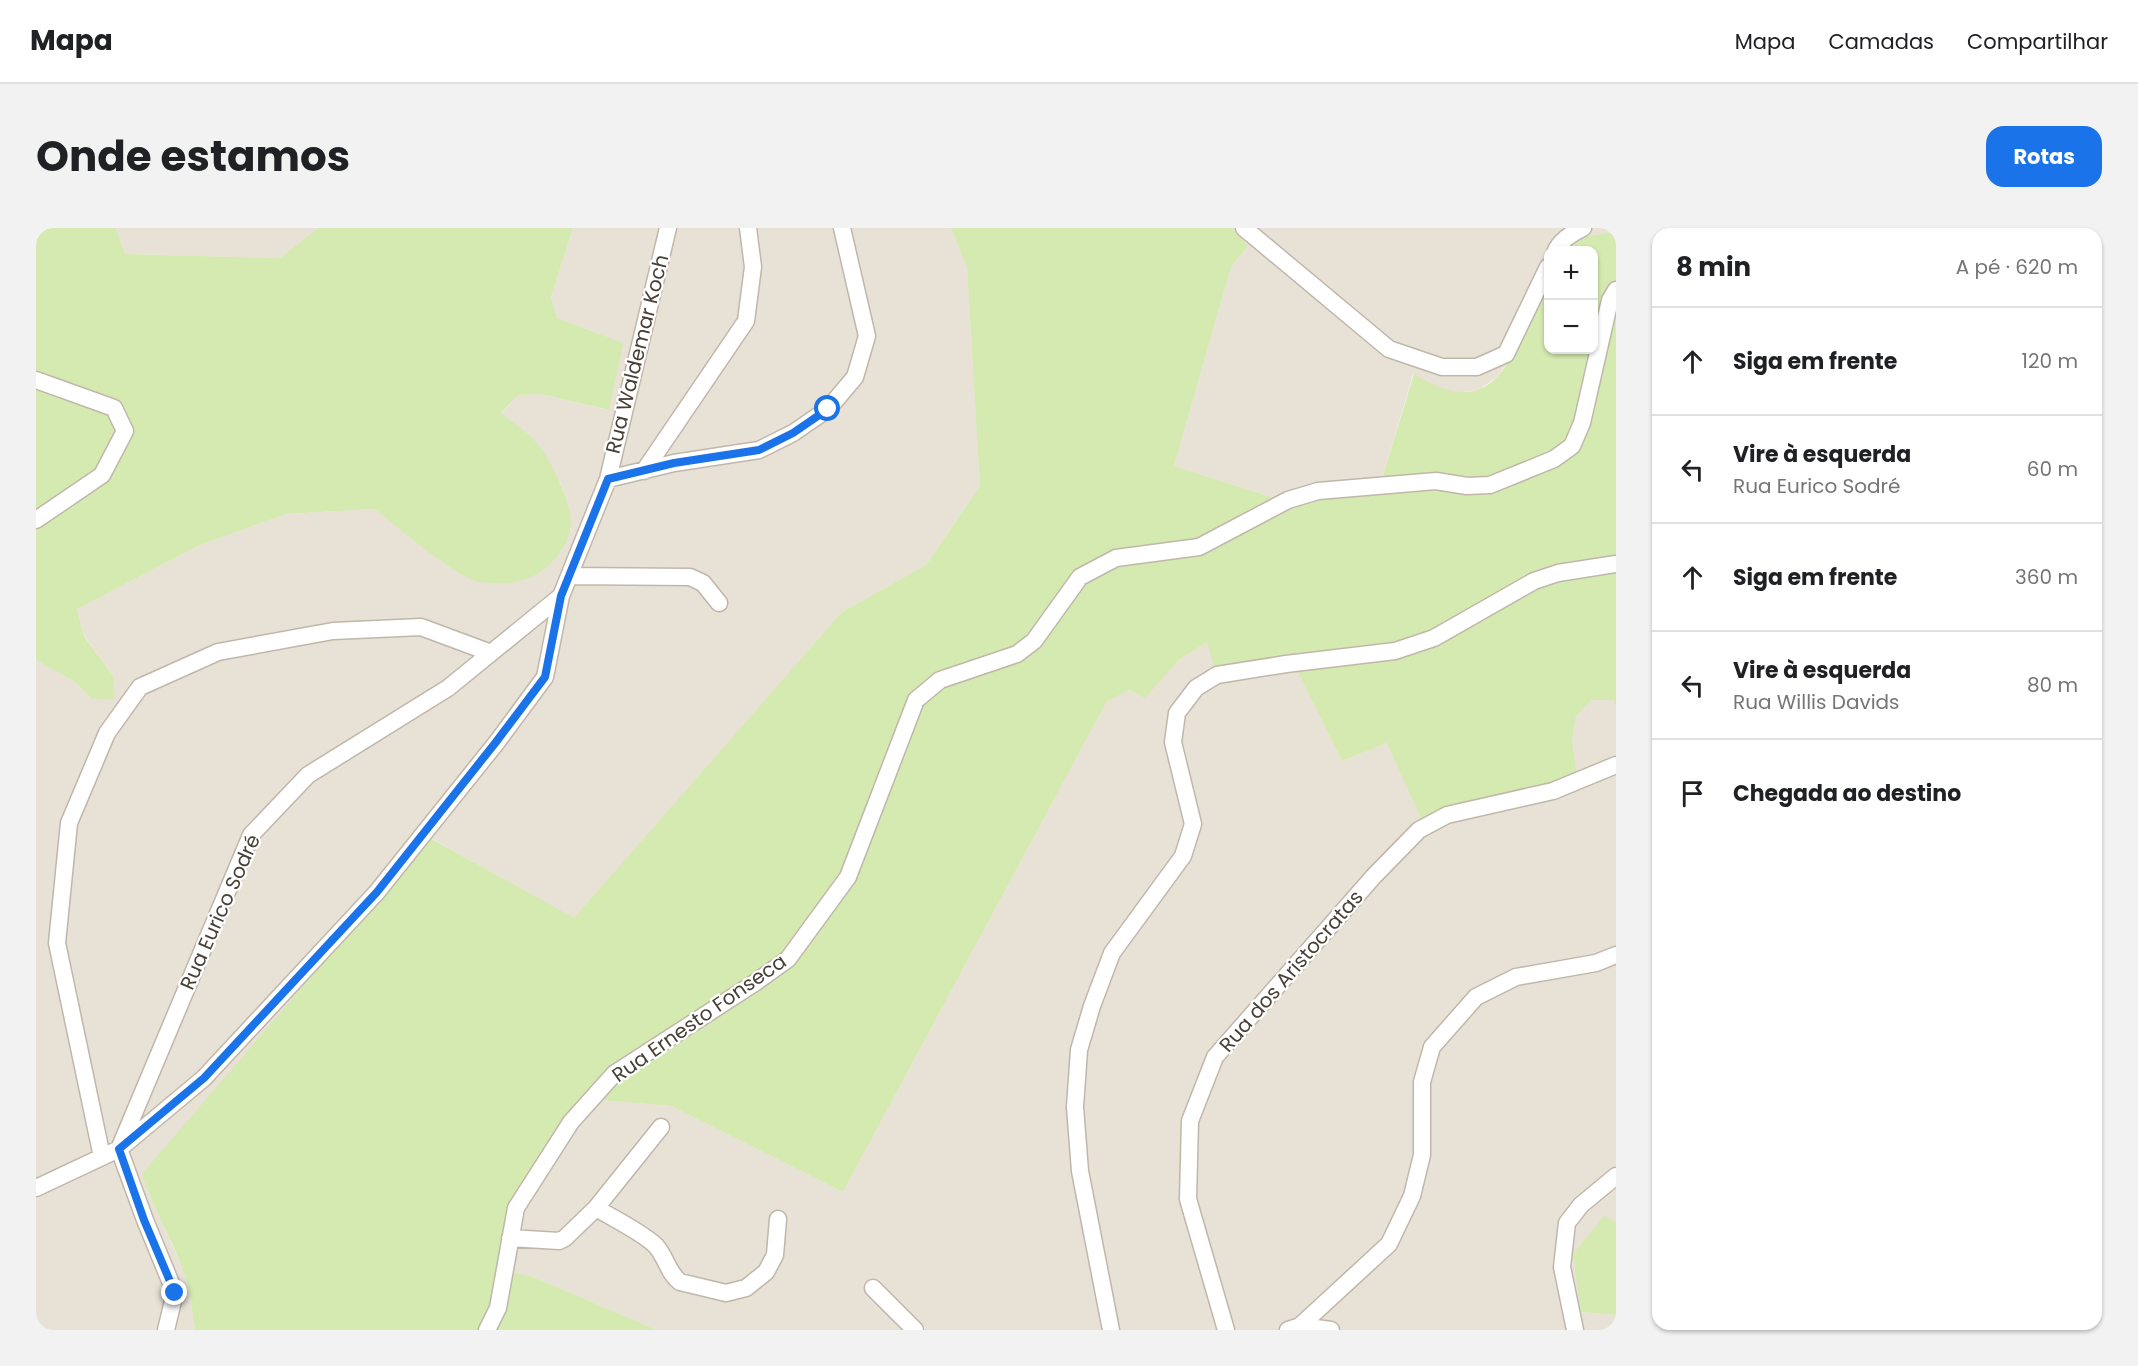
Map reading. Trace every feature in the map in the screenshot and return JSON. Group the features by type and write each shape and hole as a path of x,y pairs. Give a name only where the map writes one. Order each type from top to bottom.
{"street":[{"name":"Rua Waldemar Koch","path":"608,479 668,228"},
{"path":"644,471 746,321 753,267 748,228"},
{"path":"608,479 674,463 759,450 793,433 828,409 855,377 867,336 842,228"},
{"path":"1244,228 1389,349 1442,367 1477,367 1506,354 1544,275"},
{"path":"1558,246 1572,233 1583,228"},
{"name":"Rua Ernesto Fonseca","path":"488,1330 498,1308 516,1208 571,1122 614,1074 788,959 848,878 916,700 940,681 1017,654 1034,641 1080,577 1116,558 1199,546 1288,500 1318,491 1436,481 1467,486 1490,485 1554,459 1572,446 1582,423 1610,300 1616,290"},
{"path":"36,380 114,408 125,431 102,476 36,520"},
{"name":"Rua Eurico Sodré","path":"119,1149 251,835 308,775 448,688 561,596 608,479"},
{"path":"1111,1330 1080,1171 1075,1107 1079,1050 1092,1006 1112,953 1183,856 1193,824 1173,742 1177,713 1196,688 1217,675 1395,651 1434,638 1534,581 1558,573 1616,564"},
{"path":"570,576 690,577 703,583 719,603"},
{"path":"36,1188 119,1149 212,1069 377,892 545,677 561,596"},
{"path":"102,1157 57,943 69,823 107,733 140,687 218,651 333,631 421,627 491,653"},
{"name":"Rua dos Aristocratas","path":"1226,1330 1188,1199 1190,1121 1215,1057 1374,876 1419,830 1447,815 1553,791 1616,765"},
{"path":"1294,1328 1389,1244 1412,1196 1422,1155 1422,1082 1432,1047 1476,997 1516,977 1596,963 1616,955"},
{"path":"510,1238 559,1241 565,1238 596,1208 661,1127"},
{"path":"119,1149 144,1220 175,1293 166,1330"},
{"path":"1575,1330 1562,1268 1567,1223 1581,1205 1616,1176"},
{"path":"596,1208 655,1244 663,1254 674,1277 680,1282 726,1293 746,1288 766,1272 775,1255 778,1219"},
{"path":"873,1288 915,1330"},
{"path":"1294,1328 1331,1330"}],"shaded area":[{"path":"116,228 318,228 280,258 125,254"},
{"path":"573,228 951,228 967,266 980,486 926,565 842,612 574,919 431,838 147,1190 183,1269 189,1290 195,1330 36,1330 36,660 75,682 91,698 113,676 84,635 77,609 200,545 286,514 374,509 457,572 571,530 568,506 561,484 537,443 501,414 518,395 541,394 608,410 622,343 557,318 551,297"},
{"path":"1232,228 1616,228 1616,231 1581,238 1575,246 1544,246 1544,290 1510,358 1497,377 1478,390 1456,393 1433,386 1413,374 1381,482 1274,498 1174,466 1231,267 1248,246"},
{"path":"1207,642 1291,658 1342,761 1387,743 1577,775 1572,740 1576,717 1591,700 1613,700 1616,705 1616,1222 1604,1217 1581,1312 1616,1315 1616,1330 657,1330 531,1276 506,1273 506,1213 554,1132 589,1099 671,1106 843,1192 1107,701 1130,690 1145,697 1178,661"}],"green space":[{"path":"36,228 116,228 125,254 280,258 318,228 573,228 551,297 557,318 623,343 609,410 541,394 518,395 501,413 537,443 561,485 571,522 569,535 562,548 551,563 536,575 509,583 480,582 456,571 374,509 286,514 200,545 77,609 84,636 113,676 114,700 91,698 75,682 36,660"},
{"path":"951,228 1232,228 1248,246 1231,267 1174,466 1274,498 1381,482 1414,374 1434,385 1456,391 1478,390 1488,385 1508,362 1544,290 1544,354 1598,354 1598,246 1575,246 1580,238 1616,231 1616,705 1613,700 1591,700 1576,717 1572,740 1577,775 1421,818 1387,743 1342,761 1291,658 1215,668 1207,642 1178,661 1145,698 1130,690 1107,701 843,1192 671,1106 589,1099 554,1132 506,1213 506,1272 531,1276 657,1330 195,1330 183,1270 142,1174 430,838 574,918 842,612 926,565 980,486 967,267"},
{"path":"1604,1216 1616,1222 1616,1315 1581,1312 1573,1254"}],"route":[{"path":"175,1293 144,1220 119,1149 204,1078 377,892 545,677 561,596 608,479 674,463 759,450 793,433 828,409"}]}
